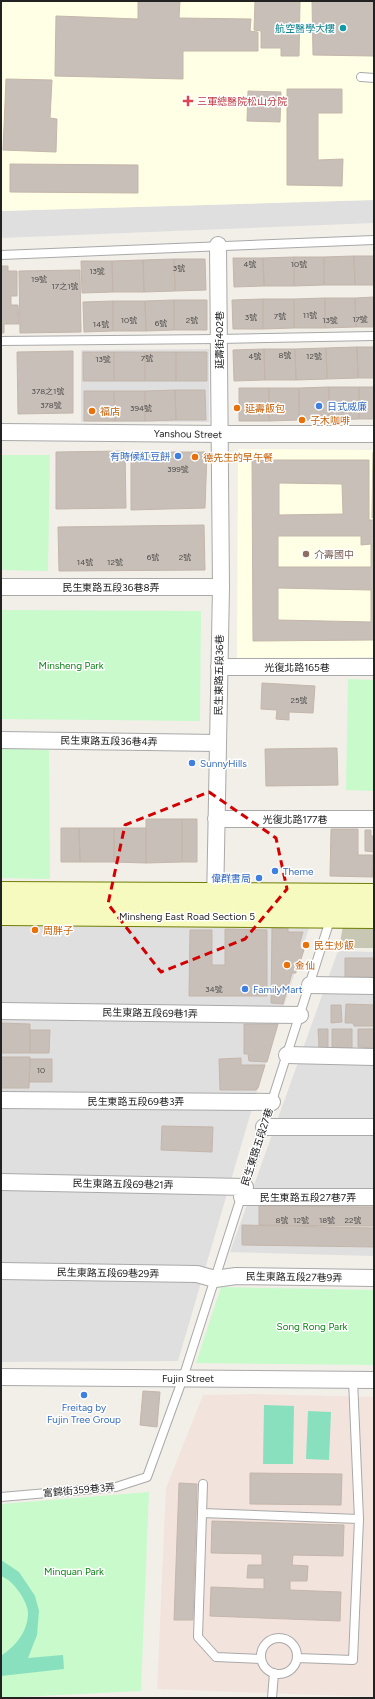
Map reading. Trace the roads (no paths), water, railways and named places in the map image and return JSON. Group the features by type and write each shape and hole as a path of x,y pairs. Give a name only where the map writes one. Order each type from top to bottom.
{"street":[{"name":"延壽街402巷","path":"218,245 220,434"},
{"name":"Yanshou Street","path":"1,432 374,434"},
{"name":"民生東路五段36巷","path":"215,916 221,587 220,434"},
{"name":"民生東路五段36巷8弄","path":"1,587 221,587"},
{"name":"光復北路165巷","path":"219,667 374,667"},
{"name":"民生東路五段36巷4弄","path":"1,740 218,743"},
{"name":"光復北路177巷","path":"216,818 374,819"},
{"path":"1,893 374,896"},
{"name":"Minsheng East Road Section 5","path":"1,914 374,917"},
{"path":"310,985 374,986"},
{"name":"民生東路五段69巷1弄","path":"1,1011 300,1016"},
{"path":"287,1055 374,1057"},
{"name":"民生東路五段69巷3弄","path":"1,1100 272,1102"},
{"path":"264,1127 374,1127"},
{"name":"民生東路五段69巷21弄","path":"1,1182 243,1192"},
{"name":"民生東路五段27巷7弄","path":"243,1192 374,1197"},
{"name":"民生東路五段69巷29弄","path":"1,1271 197,1274 215,1279"},
{"name":"民生東路五段27巷9弄","path":"215,1279 236,1276 374,1278"},
{"name":"Fujin Street","path":"1,1377 374,1380"}],"lane":[{"path":"361,78 374,78"},
{"path":"1,255 218,245 374,240"},
{"path":"1,341 374,336"},
{"name":"民生東路五段27巷","path":"183,1378 332,916"},
{"name":"富錦街359巷3弄","path":"1,1497 116,1487 147,1476 183,1378"},
{"path":"297,1658 353,1660 359,1519 354,1380"},
{"path":"203,1484 198,1637 216,1657 261,1659"},
{"path":"202,1513 359,1519"},
{"path":"278,1638 288,1640 295,1648 297,1658 293,1667 284,1673 274,1673 265,1668 261,1659 262,1648 269,1640 278,1638"},
{"path":"272,1698 274,1673"}],"place":[{"name":"航空醫學大樓","path":"343,28"},
{"name":"三軍總醫院松山分院","path":"188,101"},
{"name":"日式威廉","path":"319,406"},
{"name":"延壽飯包","path":"237,408"},
{"name":"福店","path":"92,411"},
{"name":"子木咖啡","path":"302,420"},
{"name":"有時候紅豆餅","path":"178,456"},
{"name":"德先生的早午餐","path":"195,457"},
{"name":"介壽國中","path":"306,554"},
{"name":"SunnyHills","path":"192,763"},
{"name":"Theme","path":"275,871"},
{"name":"偉群書局","path":"259,878"},
{"name":"周胖子","path":"35,930"},
{"name":"民生炒飯","path":"306,945"},
{"name":"金仙","path":"287,965"},
{"name":"FamilyMart","path":"245,989"},
{"name":"Freitag by Fujin Tree Group","path":"84,1395"}],"park label":[{"name":"Minsheng Park","path":"71,665"},
{"name":"Song Rong Park","path":"312,1326"},
{"name":"Minquan Park","path":"74,1571"}]}
